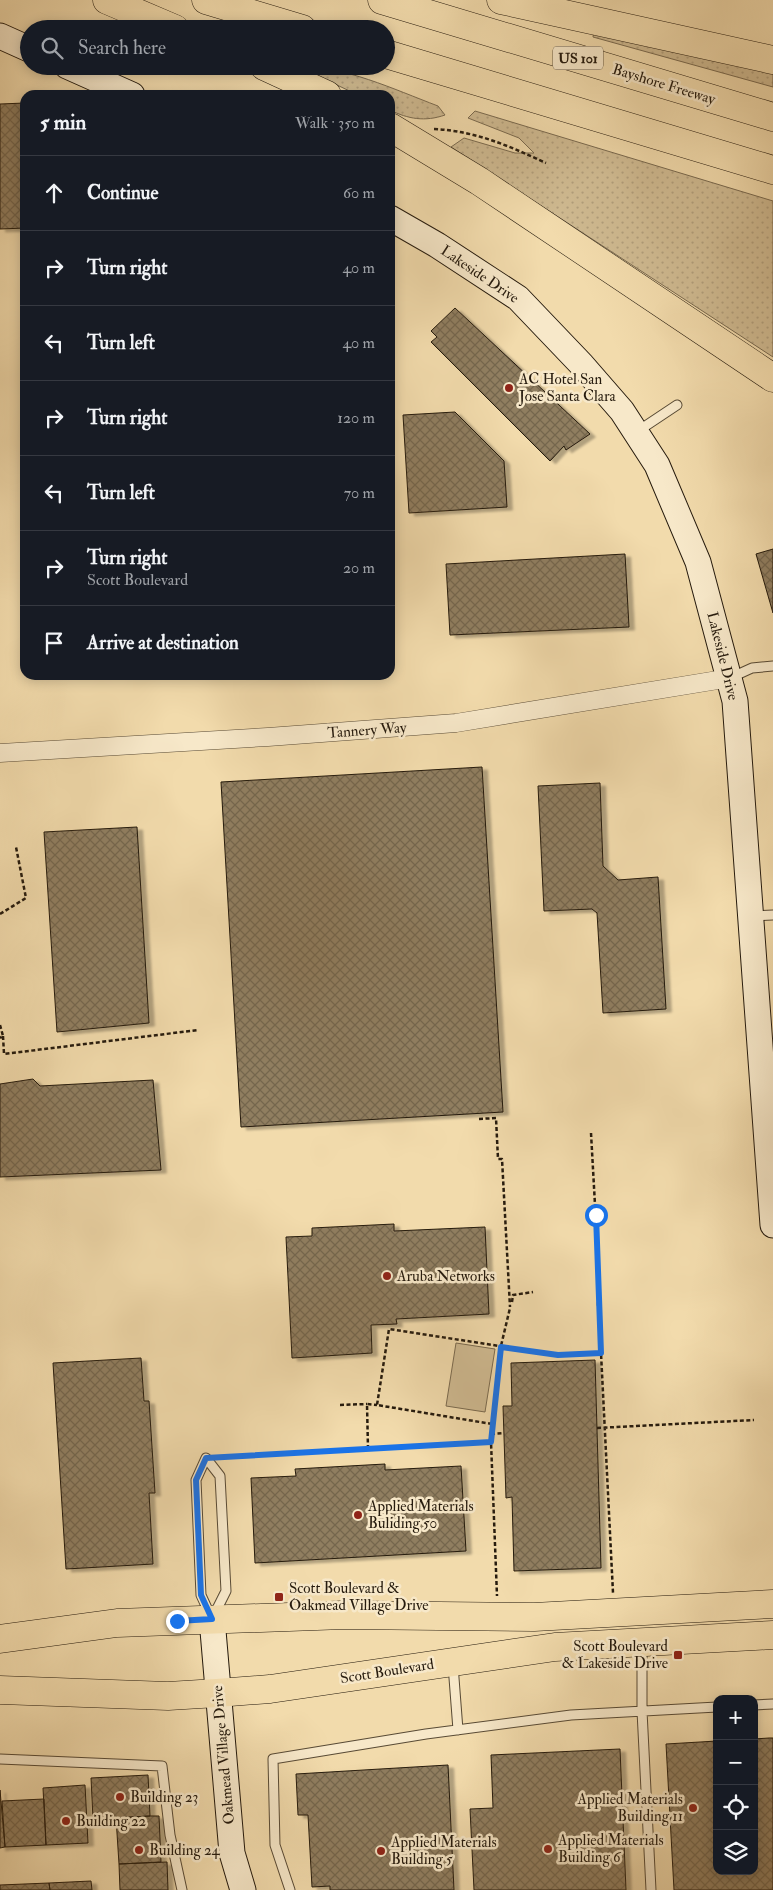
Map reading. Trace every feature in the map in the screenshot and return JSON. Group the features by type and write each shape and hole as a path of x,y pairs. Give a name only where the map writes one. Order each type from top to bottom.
{"main road":[{"path":"107,0 154,20"},
{"path":"206,0 272,20"},
{"name":"Bayshore Freeway","path":"382,0 773,117"},
{"path":"501,0 773,60"},
{"path":"395,57 773,170"},
{"path":"284,75 317,90"},
{"path":"395,130 479,181 773,378"},
{"path":"0,1639 117,1624 212,1619 344,1615 534,1617 773,1604"},
{"name":"Scott Boulevard","path":"0,1690 168,1696 217,1693 270,1689 555,1647 773,1636"}],"street":[{"path":"0,36 20,45"},
{"path":"87,75 121,90"},
{"name":"Lakeside Drive","path":"395,221 437,245 518,298 582,365 622,412 657,465 698,562 735,701 762,915 762,1023 773,1225"},
{"name":"Tannery Way","path":"0,753 456,723 730,678"},
{"name":"Oakmead Village Drive","path":"212,1619 232,1853 243,1890"}],"lane":[{"path":"636,433 677,405"},
{"path":"730,678 752,668 773,666"},
{"path":"206,1458 220,1476 226,1591 212,1619 201,1595 196,1480 206,1458"},
{"path":"642,1642 642,1711 651,1890"},
{"path":"452,1661 458,1730"},
{"path":"758,1705 773,1704"},
{"path":"290,1890 275,1845 273,1759 458,1730 571,1715 713,1707"},
{"path":"0,1759 162,1766 170,1835 182,1890"}],"path":[{"path":"430,128 476,134 501,142 546,164"},
{"path":"0,914 26,898 16,847"},
{"path":"0,1025 4,1054 198,1030"},
{"path":"479,1119 496,1118 498,1159 502,1159 510,1307"},
{"path":"591,1133 613,1600"},
{"path":"498,1603 491,1442 492,1424 501,1347 513,1295 533,1292"},
{"path":"377,1405 389,1329 558,1355 601,1353"},
{"path":"367,1404 368,1449"},
{"path":"340,1405 377,1405 492,1424"},
{"path":"597,1428 754,1420"},
{"path":"491,1434 504,1433"},
{"path":"206,1458 491,1442"}],"shaded area":[{"path":"594,29 773,71 773,87 593,37"},
{"path":"316,75 354,75 386,86 438,106 445,115 424,119 403,116 395,112 395,90 347,90"},
{"path":"475,111 773,201 773,357 451,147 464,138 515,153 534,153 519,138 468,118"},
{"path":"456,1343 495,1349 485,1412 446,1406"}],"building":[{"path":"20,103 20,228 0,229 0,104"},
{"name":"AC Hotel San Jose Santa Clara","path":"455,308 590,434 566,450 564,446 550,461 431,342 437,337 431,331"},
{"path":"455,412 504,461 507,507 409,513 403,415"},
{"path":"773,549 773,613 756,554"},
{"path":"625,554 629,627 450,635 446,564"},
{"path":"482,767 503,1112 241,1127 221,782"},
{"path":"600,783 603,866 618,880 658,877 666,1009 603,1013 597,913 592,909 544,911 538,786"},
{"path":"137,827 149,1023 57,1032 44,832"},
{"path":"33,1079 40,1086 153,1080 161,1170 0,1177 0,1084"},
{"name":"Aruba Networks","path":"394,1224 394,1231 485,1227 489,1314 396,1319 397,1324 371,1325 372,1353 292,1358 286,1237 312,1236 312,1228"},
{"path":"141,1358 144,1401 149,1401 155,1493 149,1493 153,1564 66,1569 53,1363"},
{"path":"595,1360 601,1568 514,1571 512,1497 506,1498 503,1406 512,1406 511,1363"},
{"name":"Applied Materials Buliding 50","path":"385,1464 385,1470 461,1466 466,1551 255,1563 251,1478 296,1476 295,1469"},
{"name":"Applied Materials Building 11","path":"773,1738 773,1890 674,1890 666,1744 713,1741 713,1875 758,1875 758,1739"},
{"name":"Applied Materials Building 6","path":"620,1749 626,1890 474,1890 470,1809 493,1808 491,1755"},
{"name":"Applied Materials Building 5","path":"448,1765 454,1890 330,1890 330,1886 312,1887 308,1815 298,1815 296,1774"},
{"name":"Building 23","path":"148,1775 150,1816 93,1819 91,1778"},
{"name":"Building 22","path":"85,1785 88,1843 46,1845 43,1788"},
{"path":"0,1790 5,1847 0,1848"},
{"path":"44,1799 46,1845 5,1847 2,1801"},
{"name":"Building 24","path":"159,1816 161,1862 119,1864 116,1818"},
{"path":"167,1862 168,1890 120,1890 119,1864"},
{"path":"91,1881 92,1890 50,1890 49,1883"},
{"path":"49,1883 50,1890 0,1890 0,1885"}],"place":[{"name":"AC Hotel San Jose Santa Clara","path":"509,388"},
{"name":"Aruba Networks","path":"387,1276"},
{"name":"Applied Materials Buliding 50","path":"358,1515"},
{"name":"Scott Boulevard & Oakmead Village Drive","path":"279,1597"},
{"name":"Scott Boulevard & Lakeside Drive","path":"678,1655"},
{"name":"Building 23","path":"120,1797"},
{"name":"Applied Materials Building 11","path":"693,1808"},
{"name":"Building 22","path":"66,1821"},
{"name":"Applied Materials Building 6","path":"548,1849"},
{"name":"Building 24","path":"139,1850"},
{"name":"Applied Materials Building 5","path":"381,1851"}],"route":[{"path":"177,1621 212,1619 201,1595 196,1480 206,1458 491,1442 501,1347 558,1355 601,1353 596,1215"}]}
